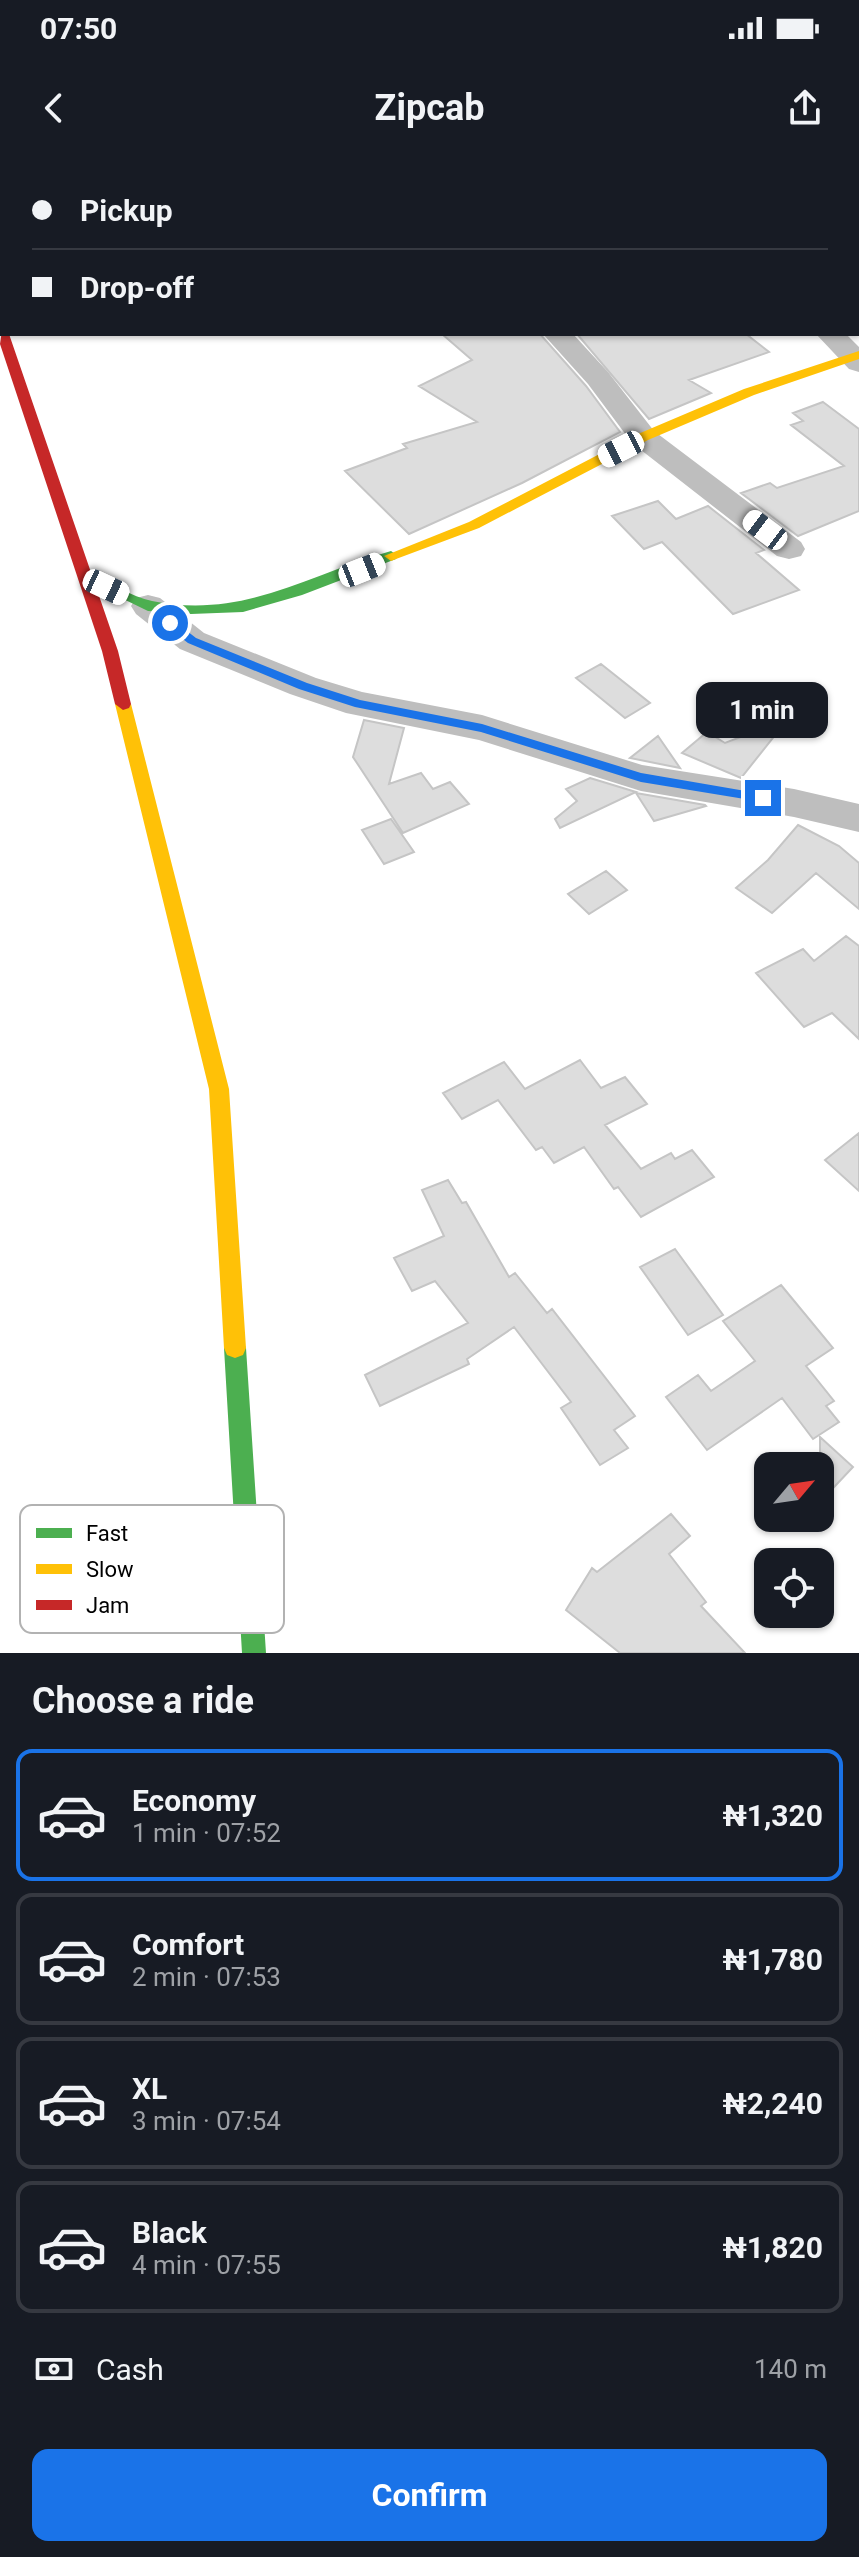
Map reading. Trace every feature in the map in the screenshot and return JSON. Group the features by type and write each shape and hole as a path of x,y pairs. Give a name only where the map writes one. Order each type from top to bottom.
{"street":[{"path":"3,336 110,651 219,1089 245,1505"},
{"path":"559,336 598,378 643,437 789,549"},
{"path":"832,336 857,358"},
{"path":"148,606 191,609 243,607 310,588 474,525 643,437 749,392 857,358"},
{"path":"85,577 148,606 192,641 303,686 359,704 482,728 641,778 794,803 859,818"},
{"path":"253,1633 254,1653"}],"building":[{"path":"444,336 542,336 586,386 620,432 522,483 409,534 345,471 407,448 403,444 477,422 419,386 472,360"},
{"path":"579,336 749,336 769,352 689,380 711,393 649,419"},
{"path":"823,402 859,429 859,511 798,536 741,493 770,483 777,488 844,466 791,425 803,421 793,413"},
{"path":"658,501 676,519 708,506 764,550 756,553 799,590 733,614 662,542 644,549 612,516"},
{"path":"601,664 650,703 625,718 576,678"},
{"path":"788,719 741,778 682,753 707,732 725,743"},
{"path":"364,720 404,728 389,784 421,773 433,789 450,782 469,804 403,833 353,757"},
{"path":"658,736 680,768 630,758"},
{"path":"590,778 636,792 560,828 555,819 577,801 566,789"},
{"path":"636,793 705,805 706,806 654,821"},
{"path":"391,819 414,852 384,864 362,830"},
{"path":"798,825 839,846 859,863 859,909 816,873 772,913 736,888 768,860"},
{"path":"606,871 627,890 589,914 568,894"},
{"path":"846,936 859,946 859,1039 832,1013 804,1027 756,973 803,949 814,961"},
{"path":"580,1060 601,1088 625,1077 647,1104 605,1125 641,1169 671,1153 675,1159 692,1150 714,1177 641,1217 618,1187 614,1189 584,1147 554,1163 542,1147 536,1150 498,1100 462,1119 443,1093 504,1062 525,1089"},
{"path":"859,1133 859,1191 825,1160"},
{"path":"448,1180 462,1203 466,1202 509,1277 515,1273 547,1313 552,1309 635,1416 614,1430 628,1448 600,1465 561,1408 571,1402 514,1327 467,1359 469,1364 380,1406 365,1375 468,1323 435,1281 412,1291 394,1258 444,1236 422,1190"},
{"path":"675,1249 723,1315 688,1335 640,1267"},
{"path":"781,1285 833,1348 806,1366 834,1401 826,1406 839,1422 813,1439 782,1398 707,1450 666,1397 698,1375 711,1391 755,1361 723,1321"},
{"path":"820,1437 853,1467 834,1487 834,1452 820,1452"},
{"path":"671,1514 690,1536 669,1554 706,1602 701,1606 745,1653 620,1653 566,1610 592,1568 597,1572"}],"traffic: fast":[{"path":"85,577 148,606 191,609 243,607 297,592 391,556"},
{"path":"235,1348 245,1505"},
{"path":"253,1633 254,1653"}],"traffic: slow":[{"path":"391,556 474,525 643,437 749,392 859,355"},
{"path":"123,704 219,1089 235,1348"}],"traffic: jam":[{"path":"4,336 110,651 123,704"}],"route":[{"path":"170,623 192,641 303,686 359,704 482,728 641,778 763,798"}]}
